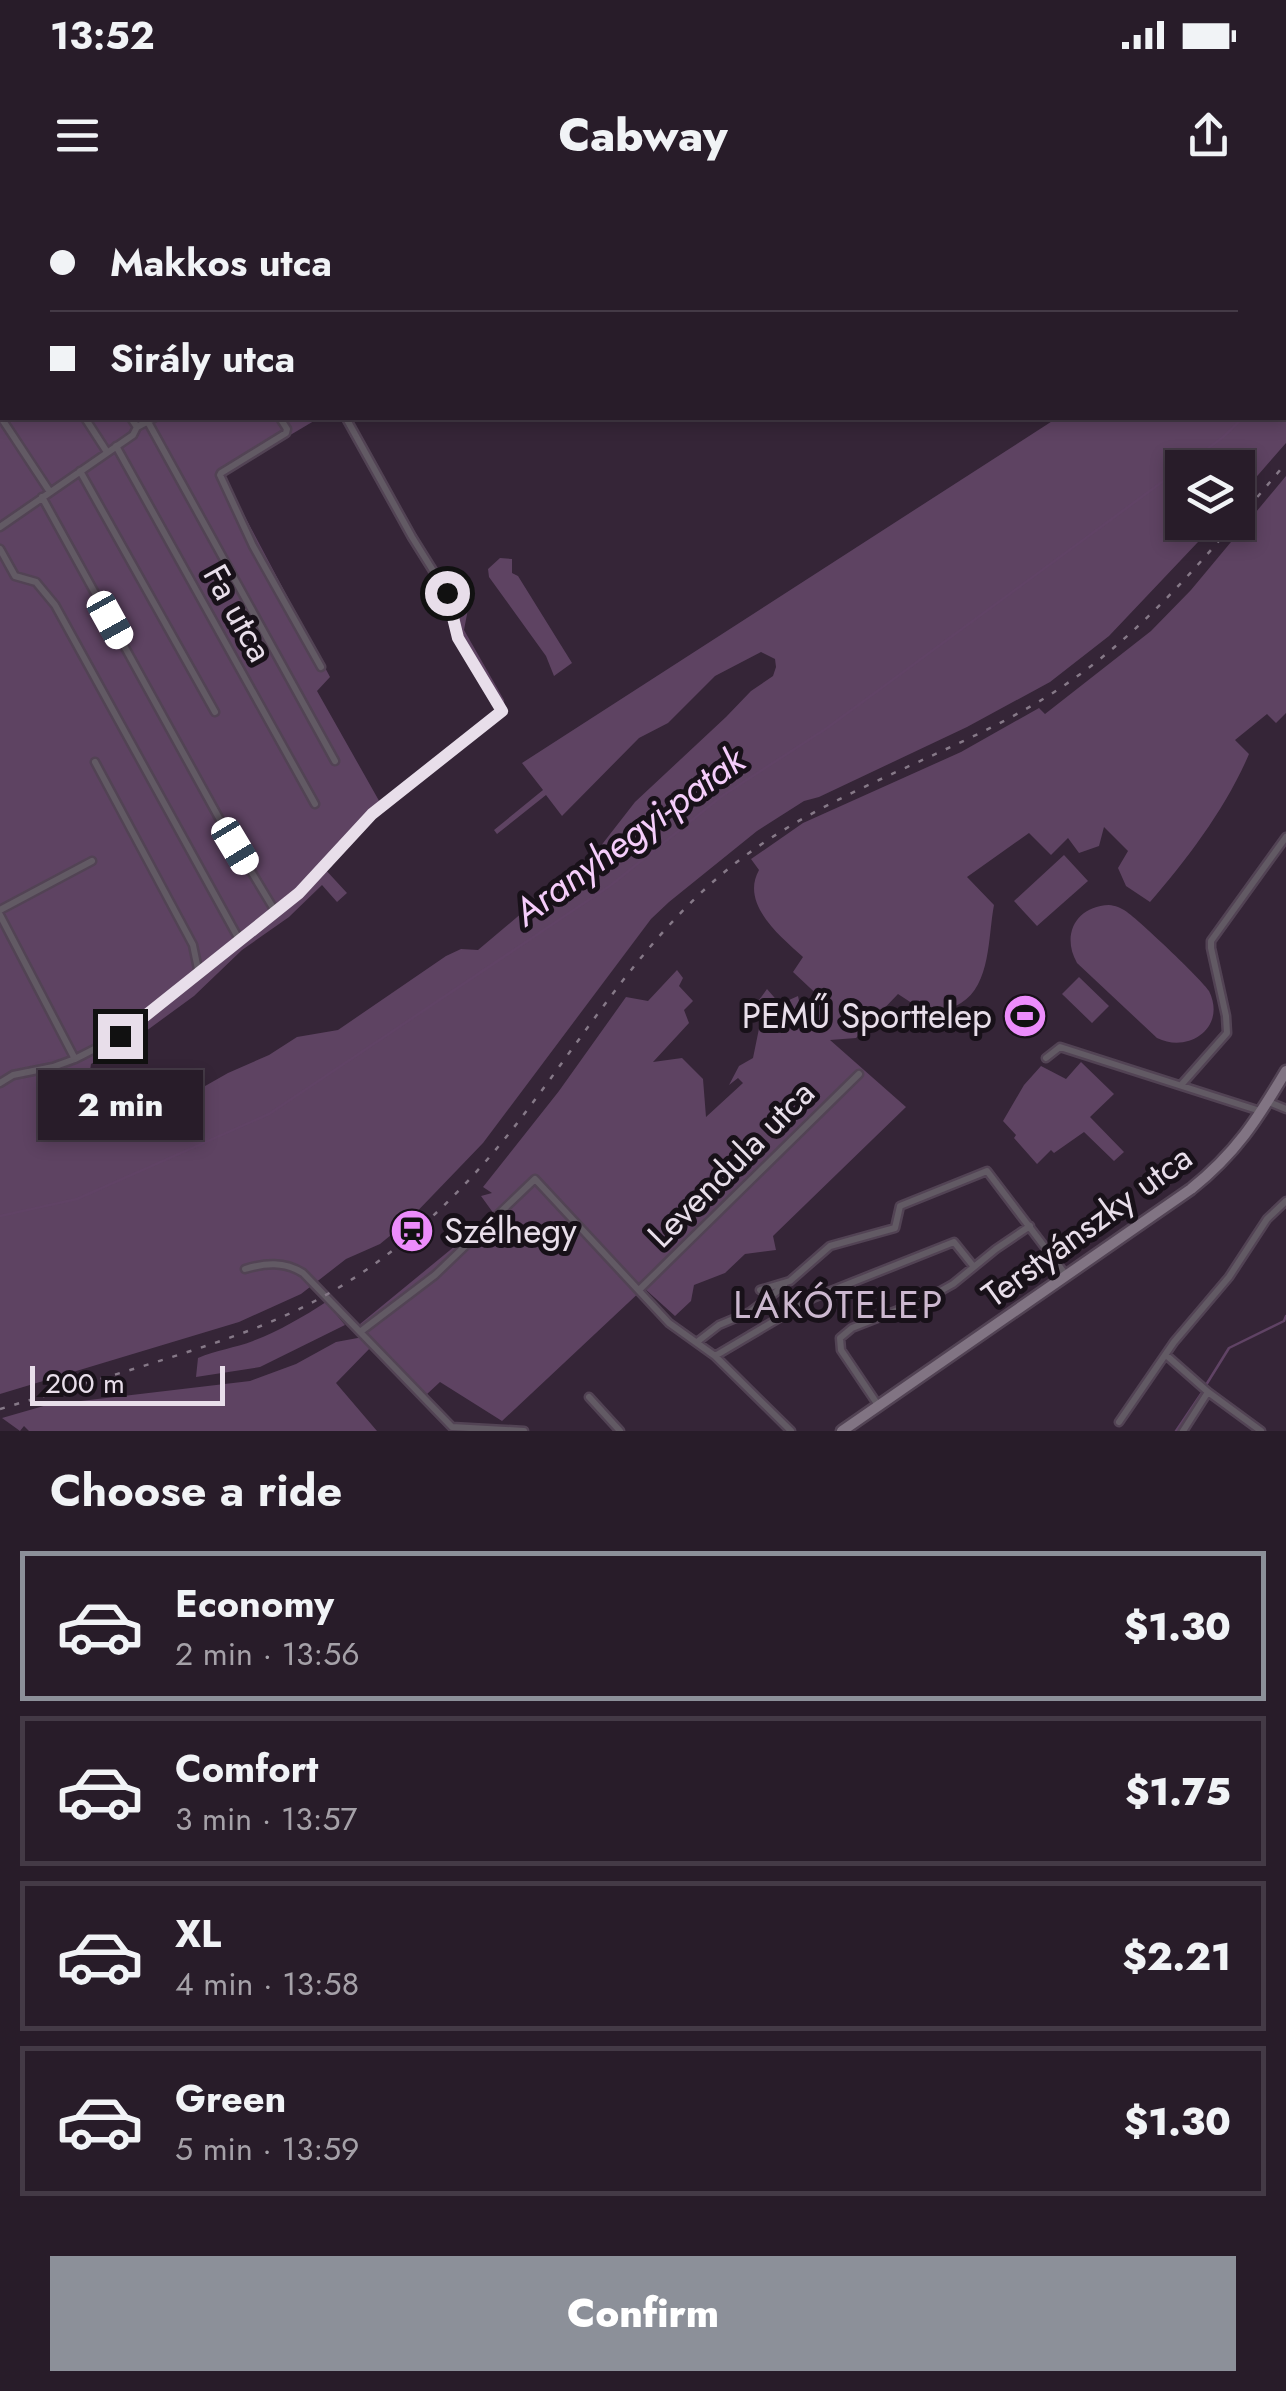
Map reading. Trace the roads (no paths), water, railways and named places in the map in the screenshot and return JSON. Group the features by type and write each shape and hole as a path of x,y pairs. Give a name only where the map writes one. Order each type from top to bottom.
{"main road":[{"name":"Terstyánszky utca","path":"842,1431 1205,1177 1242,1140 1286,1071"}],"street":[{"path":"2,420 219,818 275,912"},
{"path":"85,420 106,452"},
{"path":"132,420 137,427"},
{"path":"0,527 151,420 335,760"},
{"path":"281,420 286,433 220,476 322,667"},
{"path":"0,1083 75,1059 120,1036 299,893 372,814 502,711 458,638 447,593 347,420"},
{"name":"Fa utca","path":"116,446 316,804"},
{"path":"80,471 215,712"},
{"path":"0,549 15,576 36,582 56,604 240,941"},
{"path":"95,762 193,945 199,974"},
{"path":"1182,1084 1227,1033 1212,940 1286,837"},
{"path":"75,1059 0,912 92,861"},
{"path":"1046,1058 1060,1047 1182,1084 1286,1109"},
{"name":"Levendula utca","path":"639,1290 858,1074"},
{"path":"698,1342 718,1325 750,1312 830,1246 894,1228 900,1206 987,1171 1066,1276"},
{"path":"360,1332 435,1275 535,1178 670,1323 715,1356 791,1431"},
{"path":"1118,1422 1174,1342 1251,1247 1267,1219 1286,1201"},
{"path":"879,1406 841,1350 840,1338 852,1328 953,1284 1030,1226"},
{"path":"715,1356 813,1298 954,1242 974,1267"},
{"path":"245,1269 276,1264 297,1270 319,1288 452,1427 524,1431"},
{"path":"760,1290 790,1281"},
{"path":"1166,1355 1262,1431"},
{"path":"1183,1431 1208,1392"},
{"path":"589,1397 620,1431"}],"waterway":[{"name":"Aranyhegyi-patak","path":"0,1216 77,1199 269,1114 611,885 722,796 827,728 1222,438 1241,420"},
{"path":"1206,1385 1229,1348 1284,1321 1286,1316"},
{"path":"1176,1431 1201,1394"}],"railway":[{"path":"1255,500 1286,463"},
{"path":"0,1409 250,1330 324,1296 377,1262 449,1201 491,1155 621,983 680,913 713,882 749,853 817,811 998,724 1062,687 1142,622 1219,540"}],"place":[{"name":"PEMŰ Sporttelep","path":"1025,1016"},
{"name":"Szélhegy","path":"412,1231"}],"district":[{"name":"LAKÓTELEP","path":"839,1305"}]}
